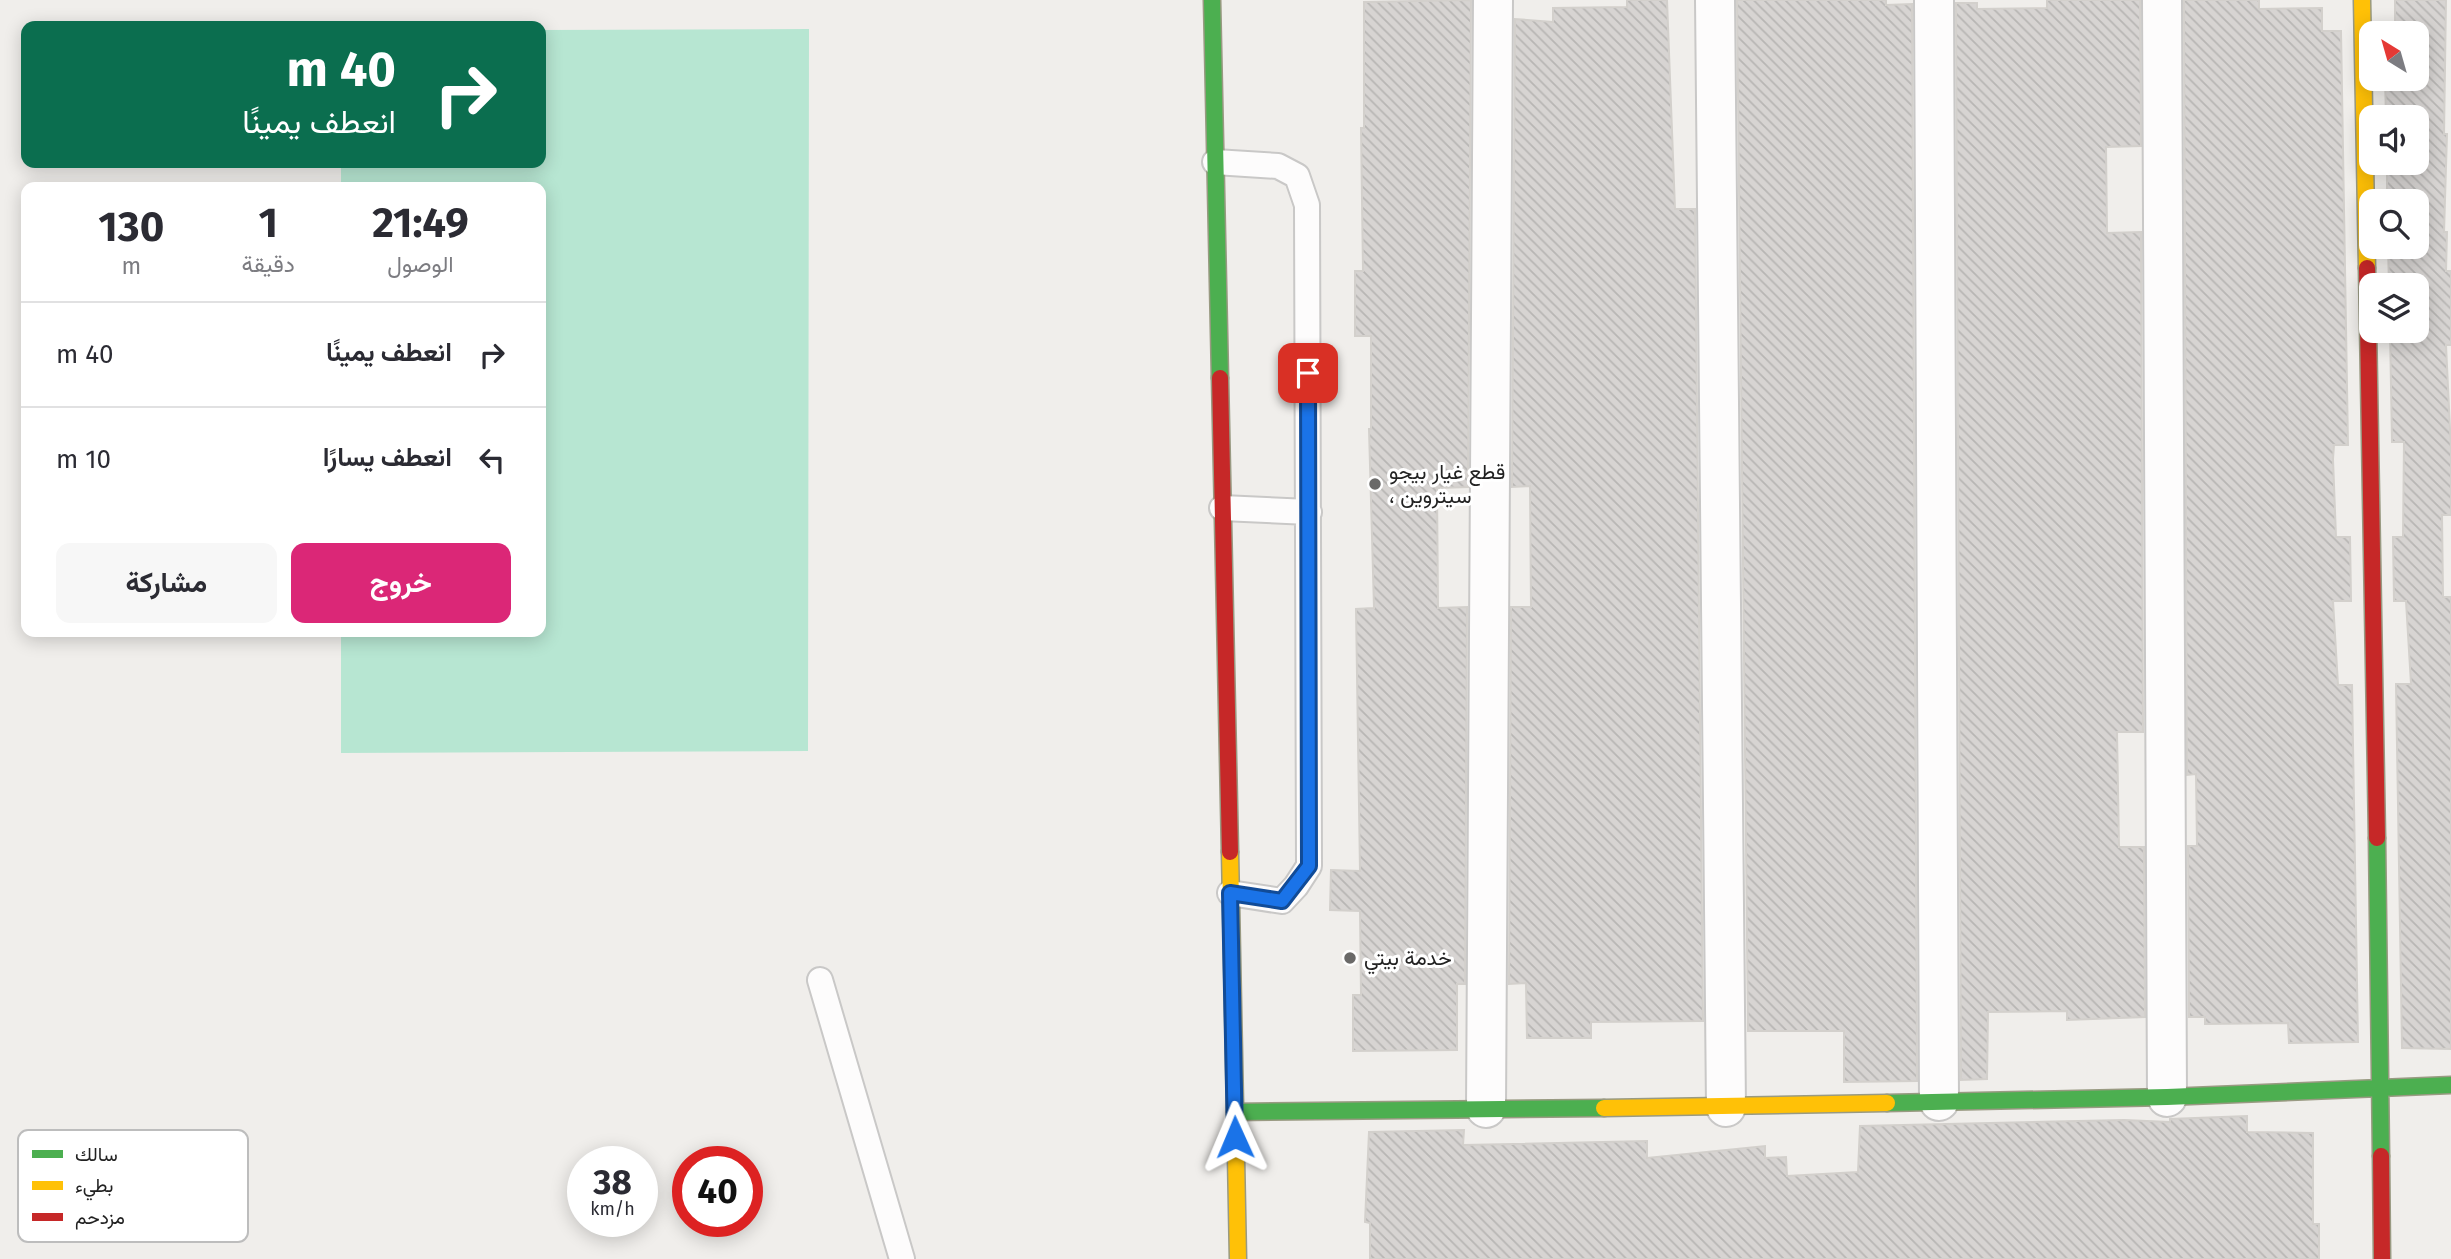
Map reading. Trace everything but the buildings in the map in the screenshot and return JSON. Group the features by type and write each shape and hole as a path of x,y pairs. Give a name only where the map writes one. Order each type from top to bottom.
{"street":[{"path":"1212,0 1238,1259"},
{"path":"1486,1108 1493,0"},
{"path":"1715,0 1726,1107"},
{"path":"1934,0 1939,1101"},
{"path":"2162,0 2167,1097"},
{"path":"2362,0 2382,1259"},
{"path":"1235,1112 1726,1107 2167,1097 2451,1085"}],"lane":[{"path":"1215,162 1278,166 1297,176 1307,205 1309,866 1282,901 1230,893"},
{"path":"1222,508 1309,512"},
{"path":"820,981 902,1259"}],"green space":[{"path":"809,29 808,751 341,753 341,637 546,637 546,182 341,182 341,168 546,168 546,30"}],"traffic: fast":[{"path":"1212,0 1220,378"},
{"path":"2377,838 2381,1156"},
{"path":"1887,1103 2167,1097 2451,1085"},
{"path":"1235,1112 1604,1108"}],"traffic: slow":[{"path":"2362,0 2367,268"},
{"path":"1230,852 1238,1259"},
{"path":"1604,1108 1887,1103"}],"traffic: jam":[{"path":"2367,268 2377,838"},
{"path":"1220,378 1230,852"},
{"path":"2381,1156 2382,1259"}],"place":[{"name":"قطع غيار بيجو ، سيتروين","path":"1375,484"},
{"name":"خدمة بيتي","path":"1350,958"}],"route":[{"path":"1235,1137 1230,893 1282,901 1309,866 1308,373"}]}
